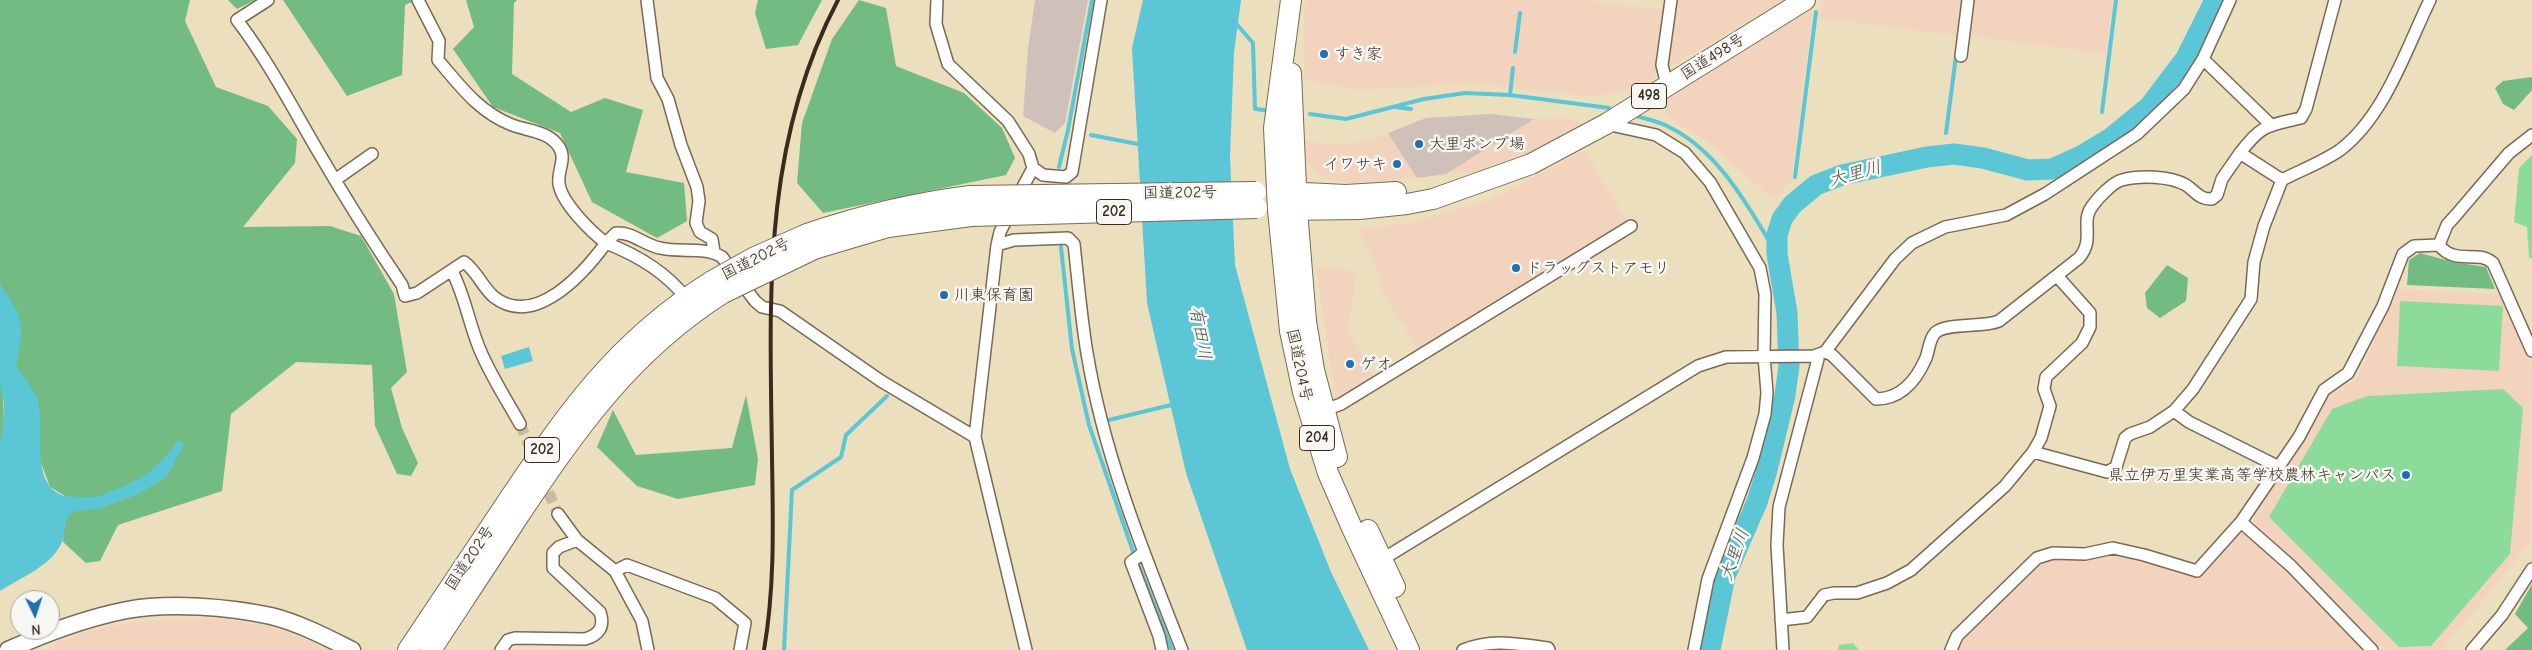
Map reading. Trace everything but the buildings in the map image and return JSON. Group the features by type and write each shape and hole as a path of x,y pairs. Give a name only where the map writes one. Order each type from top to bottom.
{"highway":[{"name":"国道498号","path":"1287,201 1407,204 1433,199 1531,164 1606,124 1805,0"},
{"path":"1287,201 1274,128 1291,3"},
{"name":"国道202号","path":"408,650 546,444 589,386 627,346 662,314 686,298 717,287 810,241 888,210 935,200 970,196 1287,201"},
{"name":"国道202号","path":"810,241 888,227 971,216 1256,200"},
{"name":"国道204号","path":"1287,201 1306,321 1317,413 1338,459 1409,650"},
{"name":"国道202号","path":"431,650 563,449 609,390 667,334 695,311 717,287"},
{"name":"国道204号","path":"1376,563 1424,650"}],"street":[{"path":"268,0 237,20 258,47 283,86 335,180 402,285 406,296 417,293 464,262 471,267 494,296 509,305 523,308 540,303 556,294 589,266 616,232 626,232 649,245 661,249 714,252 722,257 762,307 780,311 853,364 975,437"},
{"path":"418,0 439,41 438,60 478,106 511,124 548,136 560,147 564,161 560,171 559,183 563,196 594,234 606,243 632,253 656,269 675,284 686,298"},
{"path":"647,0 657,78 668,99 680,145 697,187 699,201 696,223 700,232 712,239 714,252"},
{"path":"937,0 936,24 948,64 1008,121 1029,154 1033,168 1043,174 1066,177 1072,172 1101,0"},
{"path":"1667,85 1662,65 1671,0"},
{"path":"1961,56 1968,0"},
{"path":"1783,650 1777,546 1779,507 1820,354 1895,259 1912,243 1945,227 2006,215 2054,189 2143,129 2184,89 2203,59 2230,0"},
{"path":"1376,563 1698,366 1726,357 1832,355 1876,399 1897,396 1906,389 1926,359 1936,333 1943,329 1991,324 1999,321 2058,277 2086,250 2087,214 2093,205 2120,180 2149,178 2175,180 2200,196 2212,199 2216,195 2222,179 2255,133 2271,125 2301,118 2306,109 2335,0"},
{"path":"2033,452 2108,472 2116,467 2125,438 2130,434 2150,428 2174,410 2193,389 2252,299 2254,262 2264,226 2282,180 2339,151 2358,135 2385,94 2430,0"},
{"path":"2203,59 2271,125"},
{"path":"1606,124 1656,135 1685,153 1710,182 1760,268 1765,294 1764,356 1768,393 1765,414 1754,458 1708,579 1694,650"},
{"path":"2439,245 2447,225 2510,153 2532,135"},
{"path":"2240,153 2282,180"},
{"path":"335,180 372,154"},
{"path":"1026,650 975,437 1000,232 1033,168"},
{"path":"1317,413 1341,404 1632,226"},
{"path":"998,245 1014,240 1068,238 1074,244 1087,353 1103,429 1143,553 1182,650"},
{"path":"2439,245 2445,253 2454,256 2488,259 2493,263 2532,350"},
{"path":"1951,650 1958,636 2037,558 2053,553 2084,554 2113,548 2144,554 2197,571 2241,522 2277,466 2299,437 2324,390 2348,373 2383,306 2403,254 2414,246 2439,245"},
{"path":"452,270 462,291 479,348 496,385 520,424"},
{"path":"1780,620 1807,617 1824,595 1857,593 1887,584 1911,570 2006,486 2033,452 2041,438 2050,406 2044,389 2046,377 2082,343 2090,327 2090,313 2058,277"},
{"path":"2174,410 2189,422 2277,466"},
{"path":"558,514 577,540 615,571 642,620 648,650"},
{"path":"2241,522 2291,566 2372,650"},
{"path":"501,650 508,640 515,638 585,639 594,636 601,629 603,620 600,612 553,568 553,553 559,547 577,540"},
{"path":"1143,553 1132,562 1159,636 1162,650"},
{"path":"615,571 627,565 715,598 745,623 740,650"},
{"path":"2472,650 2502,615 2532,569"},
{"path":"8,650 88,620 129,610 177,607 221,609 271,616 322,635 352,650"},
{"path":"1463,650 1477,644 1496,641 1548,648 1549,650"}],"shaded area":[{"path":"1035,0 1088,0 1065,123 1055,133 1023,116 1028,49"},
{"path":"1305,0 1586,0 1663,10 1655,78 1621,93 1589,96 1473,84 1356,90 1304,80"},
{"path":"1675,0 1783,0 1670,67 1667,62"},
{"path":"1826,0 1964,0 1960,36 1819,18 1821,3"},
{"path":"1971,0 2113,0 2106,54 1967,36"},
{"path":"1813,8 1791,183 1773,199 1705,140 1665,116 1667,99"},
{"path":"1490,114 1534,119 1446,174 1417,178 1388,133 1426,118"},
{"path":"1569,118 1584,125 1537,150 1471,173 1446,174 1534,119"},
{"path":"1388,133 1417,178 1350,183 1322,178 1311,168 1305,157 1305,140 1336,145 1373,139"},
{"path":"1585,151 1629,224 1418,350 1379,286 1381,278 1358,228 1410,223 1488,200"},
{"path":"1316,267 1357,271 1348,329 1375,378 1335,398"},
{"name":"県立伊万里実業高等学校農林キャンパス","path":"2398,289 2501,294 2532,370 2530,543 2442,650 2388,650 2381,644 2376,650 1959,650 1964,637 2039,561 2054,557 2110,551 2200,577 2235,535 2245,533 2290,571 2296,562 2254,524 2254,513 2307,437 2330,395 2356,381"},
{"path":"179,618 223,619 268,626 316,643 327,650 53,650 56,643 89,631 134,622"}],"green space":[{"path":"0,0 190,0 185,21 216,87 268,106 297,139 295,163 243,227 330,226 361,236 394,294 407,372 391,388 402,428 418,463 411,476 397,474 375,426 372,365 296,362 231,414 222,491 118,525 100,561 86,563 63,542 67,497 50,487 40,460 37,399 3,393 4,424 0,443"},
{"path":"228,0 255,0 237,9"},
{"path":"283,0 416,0 405,5 402,75 347,96"},
{"path":"466,0 517,0 514,3 512,74 571,112 605,98 643,110 626,172 684,183 687,221 657,238 592,202 560,133 493,107 453,49 474,27"},
{"path":"758,0 822,0 798,45 766,49 755,13"},
{"path":"859,0 886,8 896,66 964,93 1002,128 1015,158 1006,175 823,213 797,183 802,123 832,39"},
{"path":"2532,77 2532,90 2514,110 2503,104 2495,88 2503,81"},
{"path":"2532,155 2532,258 2529,258 2527,227 2514,222 2519,168"},
{"path":"2420,253 2453,262 2486,267 2495,289 2407,285 2409,260"},
{"path":"2167,265 2188,278 2186,301 2160,318 2147,308 2145,293"},
{"path":"2400,301 2503,306 2499,371 2397,366"},
{"path":"2503,389 2523,408 2510,554 2431,646 2399,647 2269,517 2332,409 2367,396"},
{"path":"746,395 758,459 755,485 678,499 637,486 597,447 613,410 636,455 732,448"},
{"path":"2532,584 2532,650 2505,650 2528,628 2515,614"},
{"path":"1853,643 1859,650 1838,650 1839,645"}],"water":[{"name":"有田川","path":"1143,0 1241,0 1234,53 1230,157 1235,265 1290,469 1331,572 1369,650 1247,650 1186,473 1147,303 1132,48"},
{"path":"0,284 14,306 20,322 21,340 16,365 37,398 43,472 49,485 59,494 75,497 101,495 146,474 170,452 178,441 183,441 183,447 167,476 139,494 101,508 72,512 66,522 63,540 50,559 0,591 0,443 4,422 4,407 0,386"},
{"path":"529,347 533,361 505,369 501,356"}],"waterway":[{"path":"1059,167 1068,130 1092,0"},
{"path":"2102,112 2116,0"},
{"name":"大里川","path":"1710,650 1725,576 1757,502 1767,470 1785,395 1789,366 1787,313 1777,254 1777,235 1782,219 1792,205 1816,185 1842,175 1927,157 1954,154 1983,158 2028,170 2052,169 2081,156 2111,138 2149,107 2186,58 2215,0"},
{"path":"1795,177 1816,12"},
{"path":"1515,52 1520,13"},
{"path":"1234,21 1253,43 1255,109 1265,110"},
{"path":"1946,133 1956,56"},
{"path":"1510,95 1513,68"},
{"path":"1310,114 1346,119 1424,99 1465,93 1510,95 1609,108"},
{"path":"1396,107 1411,109"},
{"path":"1633,115 1669,127 1703,151 1732,183 1777,254"},
{"path":"1091,135 1143,145"},
{"path":"1061,247 1072,349 1089,425 1135,557"},
{"path":"784,650 792,490 841,457 846,435 887,396"},
{"path":"1109,420 1175,404"},
{"path":"1138,564 1172,650"}],"tunnel":[{"path":"520,424 536,462"},
{"path":"542,477 558,514"}],"railway":[{"path":"764,650 768,626 772,554 771,340 775,224 783,167 795,111 813,55 838,0"}],"place":[{"name":"すき家","path":"1324,54"},
{"name":"大里ポンプ場","path":"1419,144"},
{"name":"イワサキ","path":"1397,164"},
{"name":"ドラッグストアモリ","path":"1516,268"},
{"name":"川東保育園","path":"944,295"},
{"name":"ゲオ","path":"1350,364"},
{"name":"県立伊万里実業高等学校農林キャンパス","path":"2406,475"}]}
